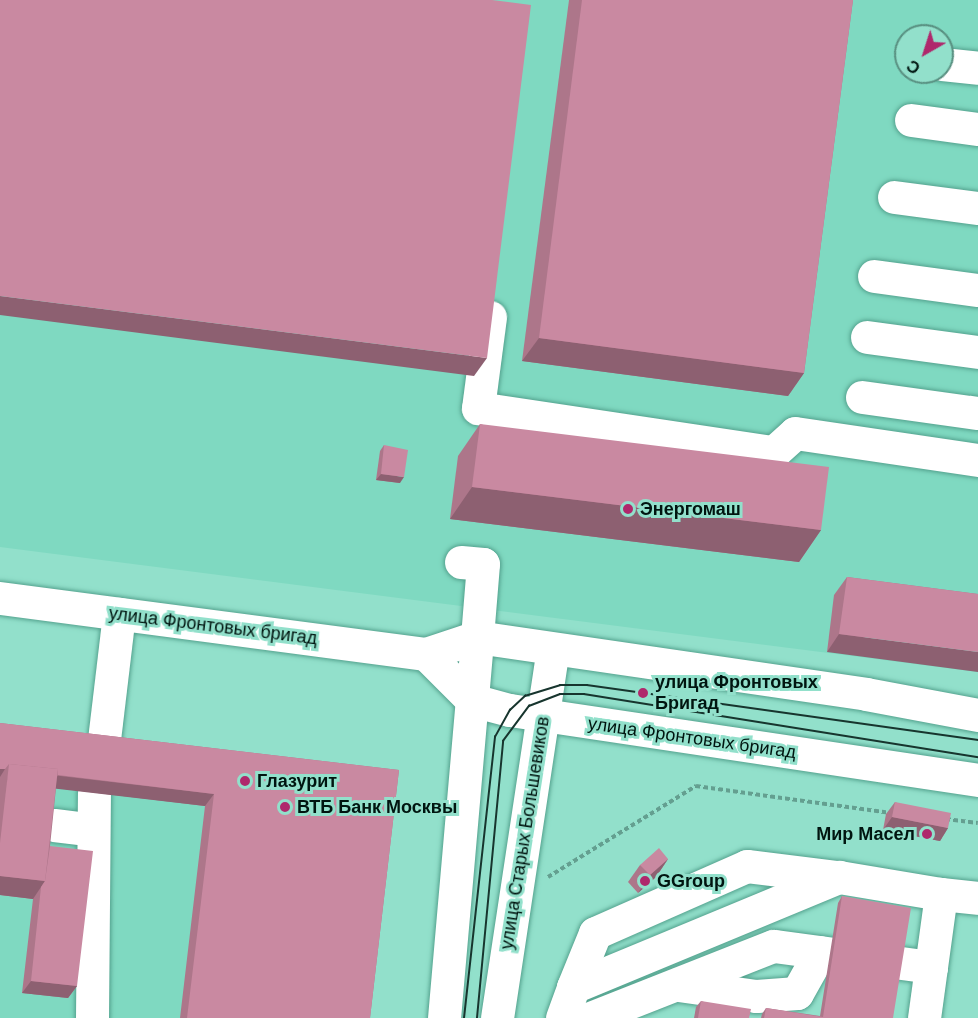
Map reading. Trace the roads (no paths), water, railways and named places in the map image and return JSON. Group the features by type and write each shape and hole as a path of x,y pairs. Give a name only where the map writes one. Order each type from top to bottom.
{"main road":[{"path":"954,65 978,68"},
{"path":"911,120 978,129"},
{"path":"894,197 978,208"},
{"path":"874,276 978,290"},
{"path":"493,291 478,408 774,452 795,434 978,460"},
{"path":"867,337 978,352"},
{"path":"862,397 978,413"},
{"path":"444,1018 483,564 461,562"},
{"name":"улица Фронтовых бригад","path":"0,598 426,654 477,637 866,694 978,715"},
{"path":"103,748 119,614"},
{"name":"улица Старых Большевиков","path":"497,1018 530,783 544,716 553,649"},
{"path":"426,654 472,700"},
{"name":"улица Фронтовых бригад","path":"472,700 544,716 978,780"},
{"path":"92,1018 94,793"},
{"path":"54,825 92,830"},
{"path":"562,1018 596,933 747,866 978,898"},
{"path":"573,987 839,877"},
{"path":"924,1018 941,894"},
{"path":"756,912 773,946"},
{"path":"590,1018 773,946 931,967"},
{"path":"676,984 754,1007 797,993 820,952"}],"tram line":[{"path":"464,1018 495,737 510,710 525,696 560,685 587,685 978,740"},
{"path":"477,1018 503,741 529,706 560,694 584,694 978,757"}],"place":[{"name":"Энергомаш","path":"628,509"},
{"name":"улица Фронтовых Бригад","path":"643,693"},
{"name":"Глазурит","path":"245,781"},
{"name":"ВТБ Банк Москвы","path":"285,807"},
{"name":"Мир Масел","path":"927,834"},
{"name":"GGroup","path":"645,881"}]}
